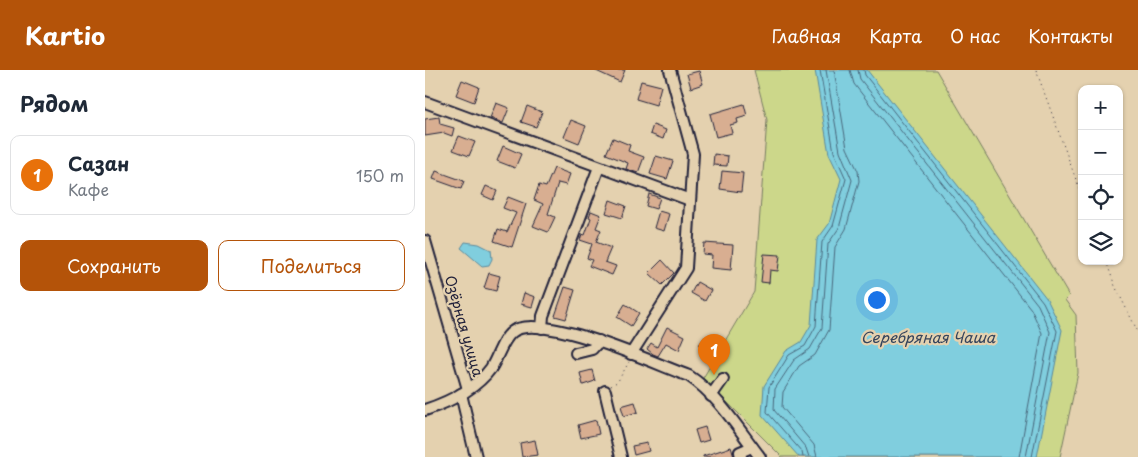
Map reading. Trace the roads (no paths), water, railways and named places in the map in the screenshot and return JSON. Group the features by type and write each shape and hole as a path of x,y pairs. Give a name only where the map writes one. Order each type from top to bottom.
{"street":[{"path":"631,354 686,268 691,200 692,146 670,70"},
{"path":"425,102 691,200"},
{"path":"542,328 543,316 599,167"},
{"name":"Озёрная улица","path":"425,241 465,392 476,457"},
{"path":"425,410 465,392 481,380 491,368 513,331 522,328 542,328 599,340 689,376 698,382 711,396 759,457"},
{"path":"576,354 592,349 599,340"},
{"path":"711,396 723,379"},
{"path":"605,391 621,457"},
{"path":"741,457 740,452 752,447"}],"water":[{"name":"Серебряная Чаша","path":"815,70 867,70 1047,299 1062,330 1037,457 799,457 762,415 764,386 786,351 801,342 811,325 817,240 829,224 841,179 829,154"},
{"path":"465,242 479,244 491,250 492,259 489,265 482,266 461,248"}],"place":[{"name":"Сазан","path":"714,375"}]}
